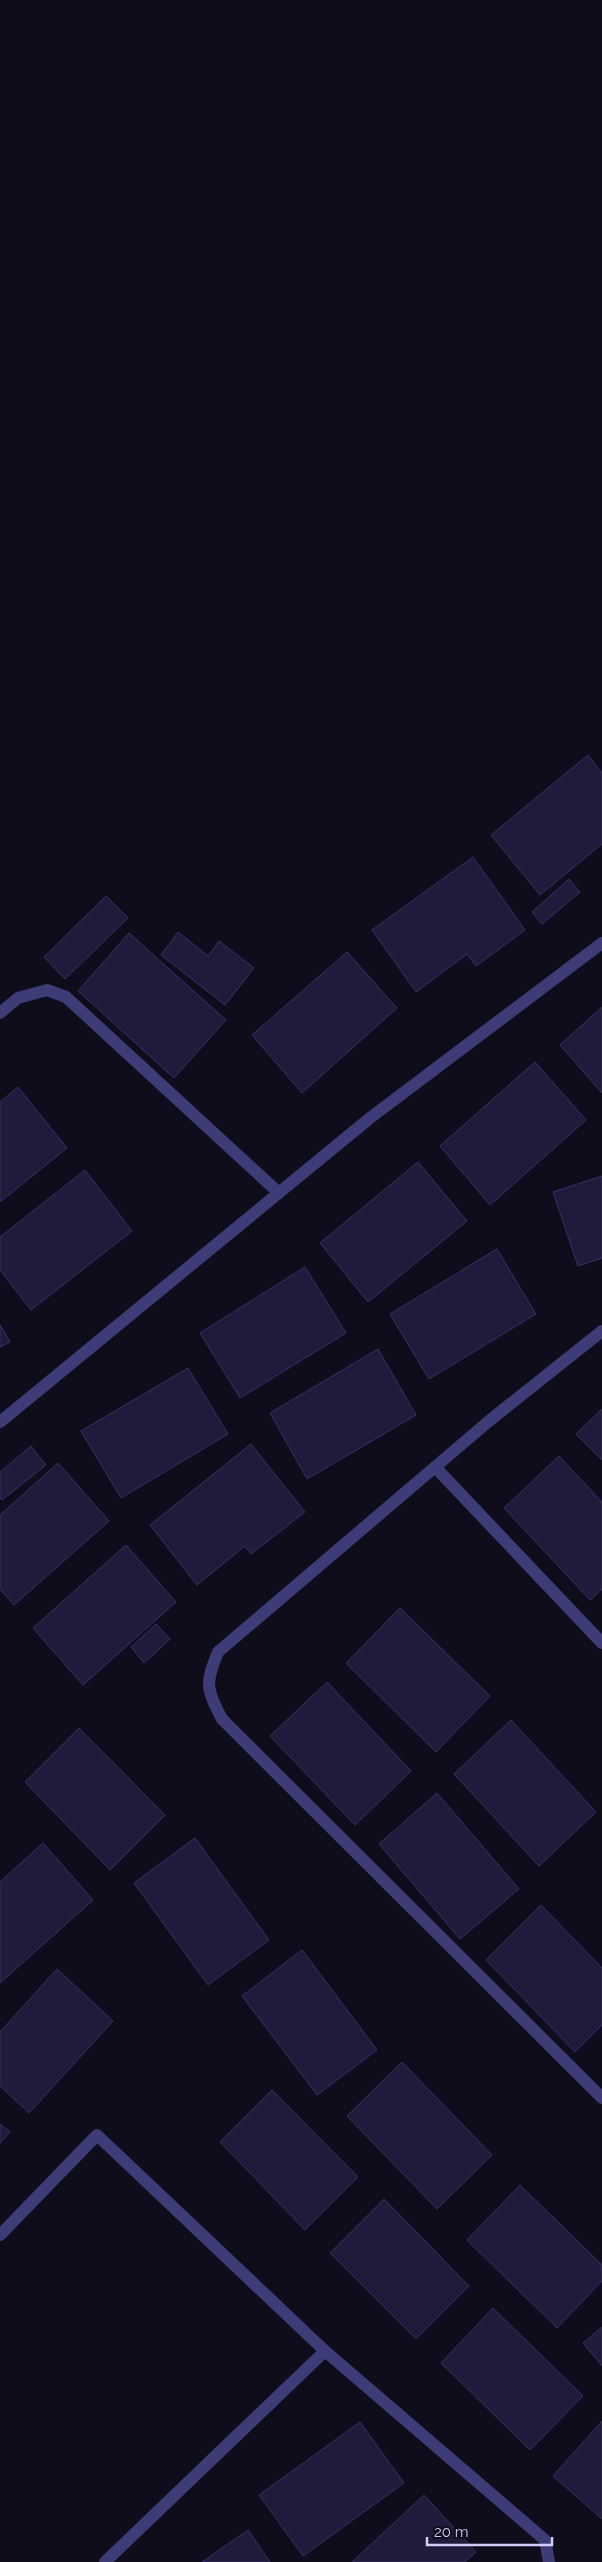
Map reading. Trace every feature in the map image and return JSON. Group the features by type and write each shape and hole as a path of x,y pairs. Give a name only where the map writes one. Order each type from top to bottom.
{"street":[{"path":"0,1422 370,1118 602,942"},
{"path":"0,1013 18,998 47,990 66,997 279,1193"},
{"path":"602,1331 435,1467 218,1652 208,1675 209,1695 222,1719 602,2098"},
{"path":"435,1467 602,1643"},
{"path":"0,2235 97,2135 325,2351 545,2540 549,2562"},
{"path":"104,2562 325,2351"}],"building":[{"path":"588,755 602,773 602,844 540,895 491,835"},
{"path":"473,857 525,930 476,966 467,954 416,992 372,930"},
{"path":"569,879 580,892 542,924 532,912"},
{"path":"106,896 128,918 65,979 44,957"},
{"path":"178,932 208,956 219,941 254,968 225,1005 161,955"},
{"path":"129,933 226,1020 174,1078 78,991"},
{"path":"347,952 397,1008 302,1093 252,1035"},
{"path":"602,1007 602,1093 560,1045"},
{"path":"535,1062 586,1120 490,1205 440,1146"},
{"path":"18,1087 67,1148 0,1202 0,1102"},
{"path":"418,1162 467,1221 368,1302 320,1243"},
{"path":"85,1170 132,1231 31,1310 0,1270 0,1237"},
{"path":"602,1176 602,1258 578,1266 553,1192"},
{"path":"497,1249 536,1314 429,1379 390,1314"},
{"path":"305,1267 346,1333 240,1398 200,1333"},
{"path":"0,1325 10,1342 0,1347"},
{"path":"378,1349 416,1415 307,1479 270,1413"},
{"path":"188,1368 228,1434 121,1498 81,1431"},
{"path":"602,1409 602,1460 576,1434"},
{"path":"251,1444 305,1512 251,1554 245,1546 197,1585 150,1525"},
{"path":"31,1446 46,1465 2,1500 0,1498 0,1472"},
{"path":"559,1456 602,1502 602,1589 590,1600 504,1508"},
{"path":"58,1463 109,1521 14,1605 0,1589 0,1515"},
{"path":"126,1545 176,1602 83,1685 33,1628"},
{"path":"400,1608 490,1696 436,1752 346,1663"},
{"path":"156,1624 170,1639 144,1663 131,1647"},
{"path":"327,1682 411,1771 355,1825 270,1736"},
{"path":"511,1720 596,1812 539,1866 454,1774"},
{"path":"79,1728 165,1815 110,1870 25,1782"},
{"path":"437,1793 519,1889 460,1939 379,1844"},
{"path":"195,1838 269,1940 208,1985 134,1883"},
{"path":"43,1843 93,1900 0,1983 0,1882"},
{"path":"541,1905 602,1968 602,2025 575,2052 486,1960"},
{"path":"302,1950 377,2050 317,2095 242,1996"},
{"path":"57,1969 113,2021 29,2113 0,2086 0,2032"},
{"path":"402,2062 492,2155 437,2209 347,2116"},
{"path":"272,2090 358,2177 305,2230 220,2142"},
{"path":"0,2124 10,2132 0,2143"},
{"path":"520,2185 602,2265 602,2281 557,2328 467,2240"},
{"path":"384,2199 469,2286 416,2339 330,2253"},
{"path":"493,2308 583,2396 530,2450 441,2363"},
{"path":"602,2327 602,2366 583,2343"},
{"path":"602,2421 602,2519 553,2476"},
{"path":"360,2422 404,2483 303,2556 259,2495"},
{"path":"424,2495 476,2552 465,2562 352,2562"},
{"path":"248,2530 270,2562 202,2562"}]}
